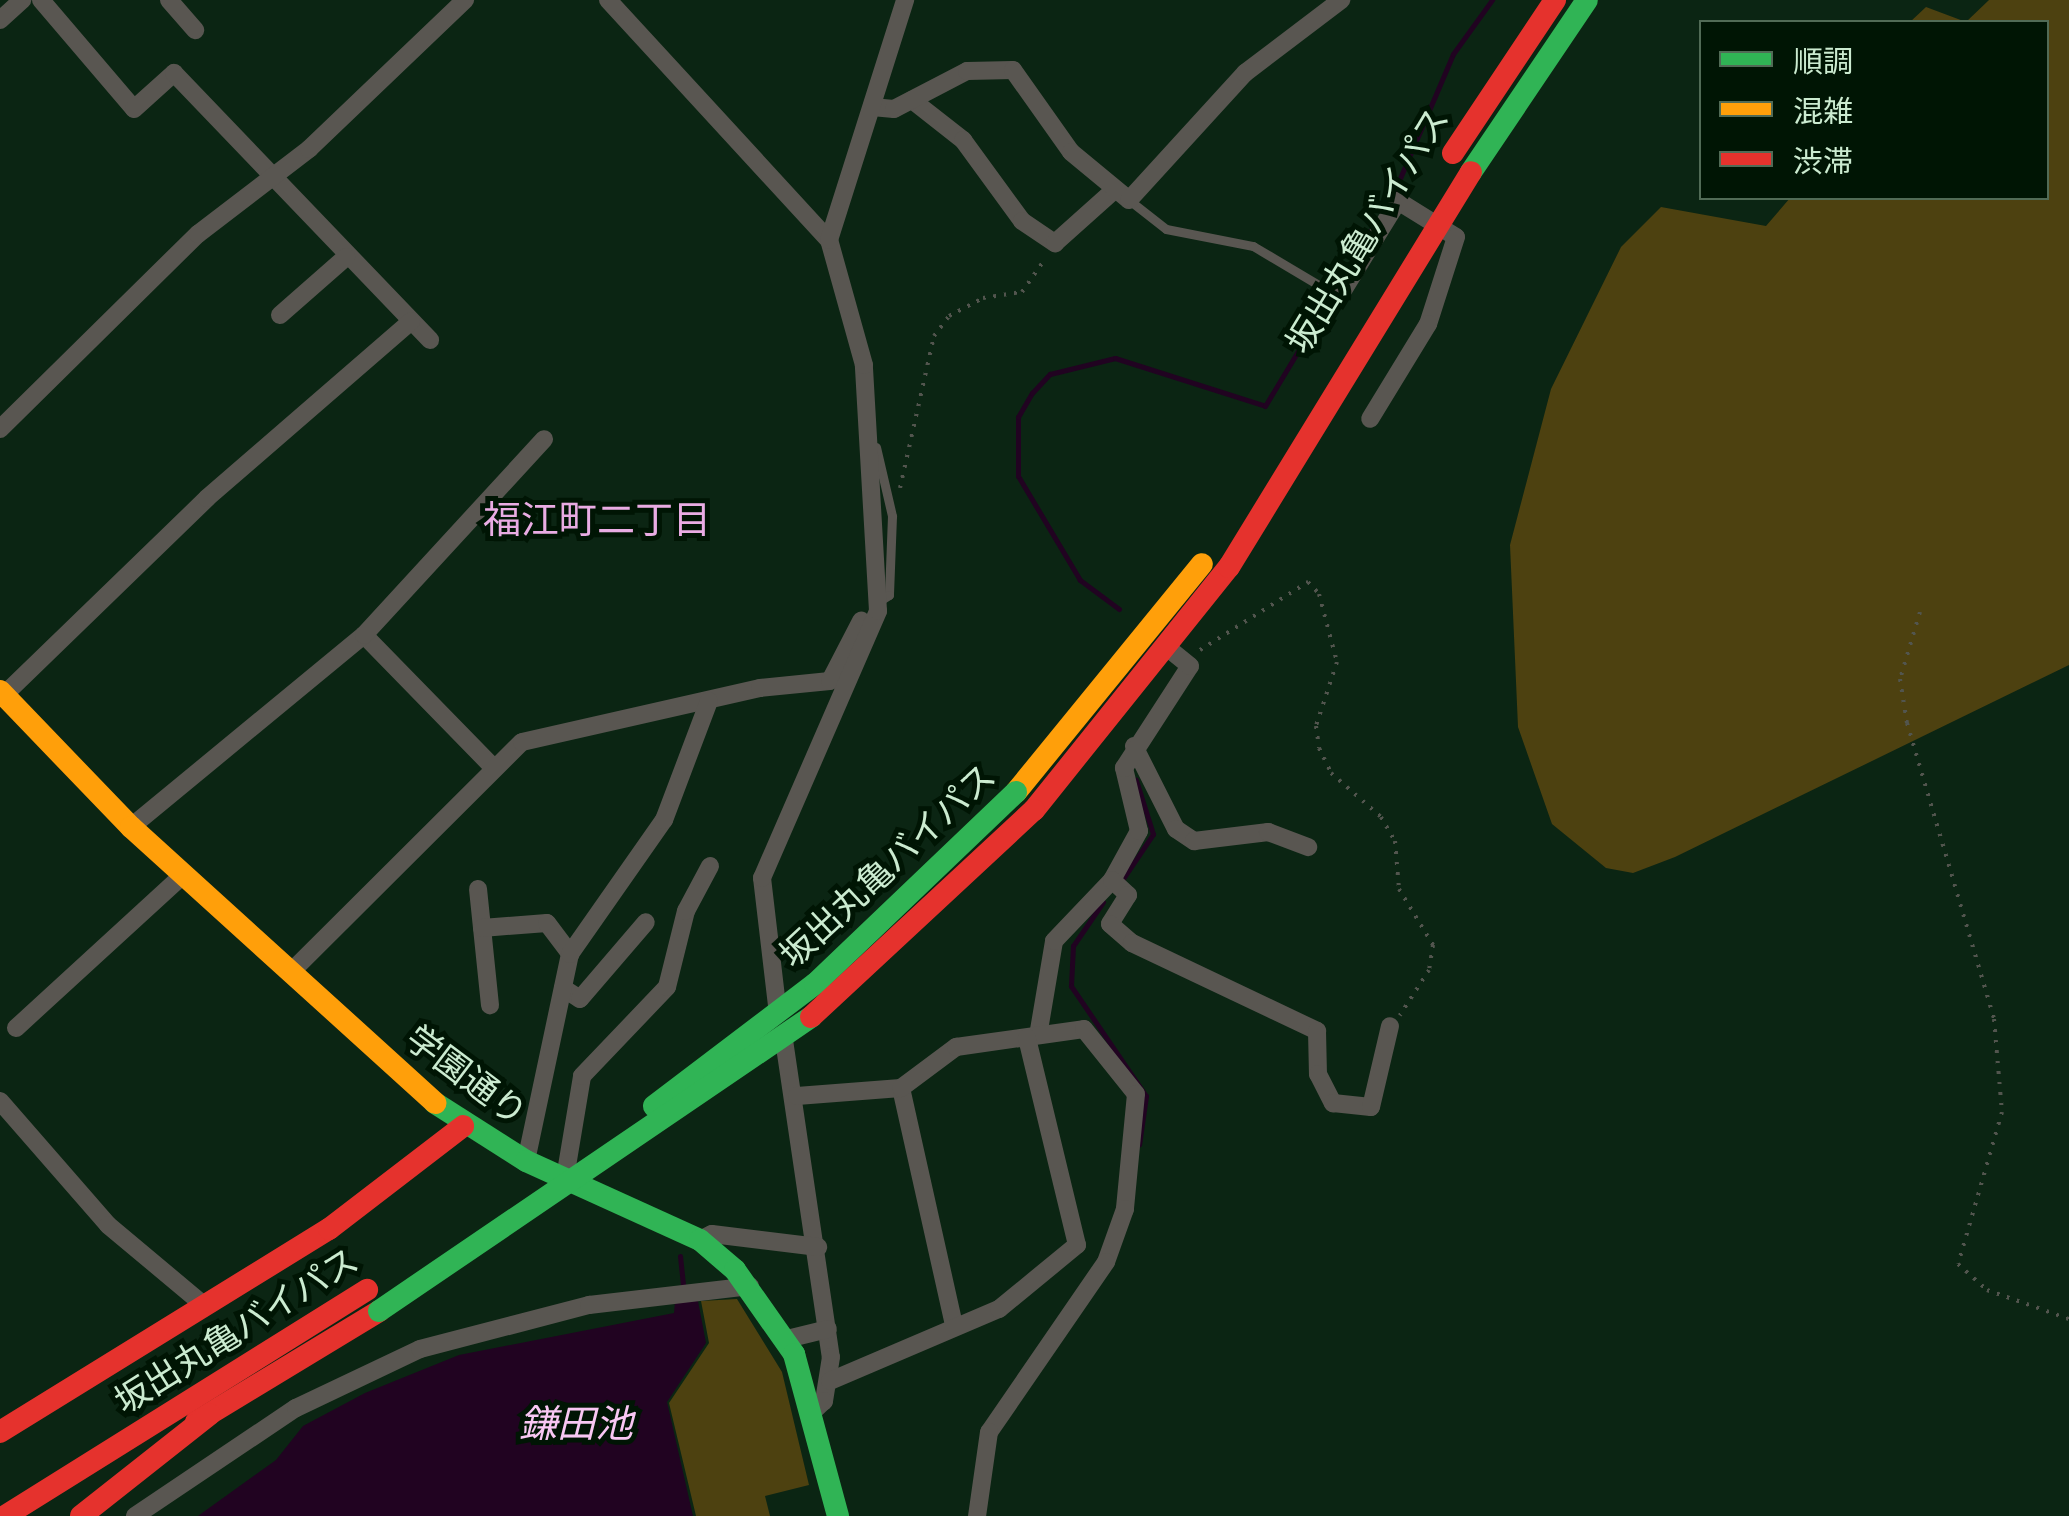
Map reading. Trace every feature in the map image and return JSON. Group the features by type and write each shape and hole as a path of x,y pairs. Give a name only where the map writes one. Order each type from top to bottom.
{"main road":[{"name":"坂出丸亀バイパス","path":"5,1516 294,1332 373,1300 766,1055 912,932 1034,810 1178,656 1283,483 1428,215 1554,0"},
{"name":"坂出丸亀バイパス","path":"48,1516 210,1414 748,1036 897,912 1016,792 1215,546 1428,215 1586,0"},
{"name":"学園通り","path":"2,693 182,876 463,1126 526,1161 700,1240 750,1286 787,1339 812,1412 838,1516"},
{"path":"0,1432 329,1229 463,1126"},
{"path":"0,1506 294,1332"},
{"path":"81,1516 210,1414"}],"street":[{"path":"0,20 22,0"},
{"path":"40,0 134,109 174,73 346,257 430,340"},
{"path":"169,0 196,30"},
{"path":"608,0 828,240 864,365 878,606 762,878 761,924 797,1096 828,1329 830,1380 812,1412"},
{"path":"828,240 905,0"},
{"path":"872,107 912,100 968,71 1013,70 1111,192 1129,200 1245,73 1341,0"},
{"path":"3,420 198,234 272,178 456,3"},
{"path":"912,100 964,140 1022,221 1055,244 1111,192"},
{"path":"1334,295 1390,208 1402,200 1428,215 1456,247 1428,324 1370,419"},
{"path":"280,315 346,257"},
{"path":"2,693 207,498 411,321"},
{"path":"131,827 364,635 544,438"},
{"path":"290,973 522,742 709,700 830,681 864,616 878,606"},
{"path":"364,635 494,768"},
{"path":"830,1380 999,1309 1077,1245 1033,1034 1054,941 1117,884 1139,831 1124,768 1178,656"},
{"path":"526,1161 570,954 664,820 709,700"},
{"path":"1134,746 1176,829 1194,841 1268,832 1308,847"},
{"path":"565,1178 582,1076 667,987 686,911 710,866"},
{"path":"16,1028 182,876"},
{"path":"1117,884 1128,894 1110,924 1132,943 1317,1032 1318,1074 1333,1104 1371,1107 1390,1026"},
{"path":"478,889 490,1005"},
{"path":"563,988 580,999 646,922"},
{"path":"482,928 547,923 570,954"},
{"path":"797,1096 901,1088 956,1047 1084,1029 1110,1053 1140,1109 1106,1262 989,1432 977,1516"},
{"path":"901,1088 954,1325"},
{"path":"0,1100 108,1225 204,1306"},
{"path":"700,1240 712,1234 818,1247"},
{"path":"135,1516 296,1408 420,1349 538,1315 750,1286"},
{"path":"787,1339 828,1329"}],"lane":[{"path":"1129,200 1166,229 1253,246 1334,295"},
{"path":"866,432 892,516 889,595 878,606"}],"path":[{"path":"892,516 934,336 949,316 984,298 1022,292 1055,244"},
{"path":"1178,656 1308,582 1319,594 1336,662 1316,726 1320,748 1332,773 1382,817 1395,841 1398,889 1433,945 1416,996 1390,1026"},
{"path":"1920,612 1900,678 1907,722 1994,1019 2002,1112 1958,1264 1987,1290 2069,1318"}],"shaded area":[{"path":"1989,0 2069,0 2069,665 1675,857 1633,873 1606,868 1552,824 1518,727 1510,545 1551,389 1621,247 1661,207 1766,226 1788,200 2049,200 2049,20 1968,20"},
{"path":"1926,7 1961,20 1912,20"},
{"path":"737,1299 782,1372 809,1485 765,1496 770,1516 696,1516 669,1403 709,1343 701,1301"}],"water":[{"name":"鎌田池","path":"698,1301 706,1343 667,1402 693,1516 198,1516 276,1460 303,1426 365,1393 459,1355 674,1313 675,1302"}],"waterway":[{"path":"1392,197 1453,54 1492,0"},
{"path":"1119,609 1080,580 1018,476 1018,417 1032,393 1050,374 1115,358 1265,406 1370,231"},
{"path":"1120,883 1153,834 1136,780"},
{"path":"1103,902 1073,946 1071,986 1146,1096 1139,1145"},
{"path":"680,1256 684,1292"}],"traffic: fast":[{"path":"1471,172 1587,0"},
{"path":"654,1106 815,984 1016,792"},
{"path":"379,1311 811,1017"},
{"path":"435,1103 526,1161 700,1240 735,1270 794,1354 838,1516"}],"traffic: slow":[{"path":"1016,792 1202,564"},
{"path":"0,691 131,827 435,1103"}],"traffic: jam":[{"path":"1453,153 1555,0"},
{"path":"1034,810 1229,567 1471,172"},
{"path":"811,1017 1034,810"},
{"path":"0,1432 329,1229 463,1126"},
{"path":"5,1516 367,1290"},
{"path":"196,1422 379,1311"},
{"path":"81,1516 210,1414"}],"district":[{"name":"福江町二丁目","path":"597,519"}]}
